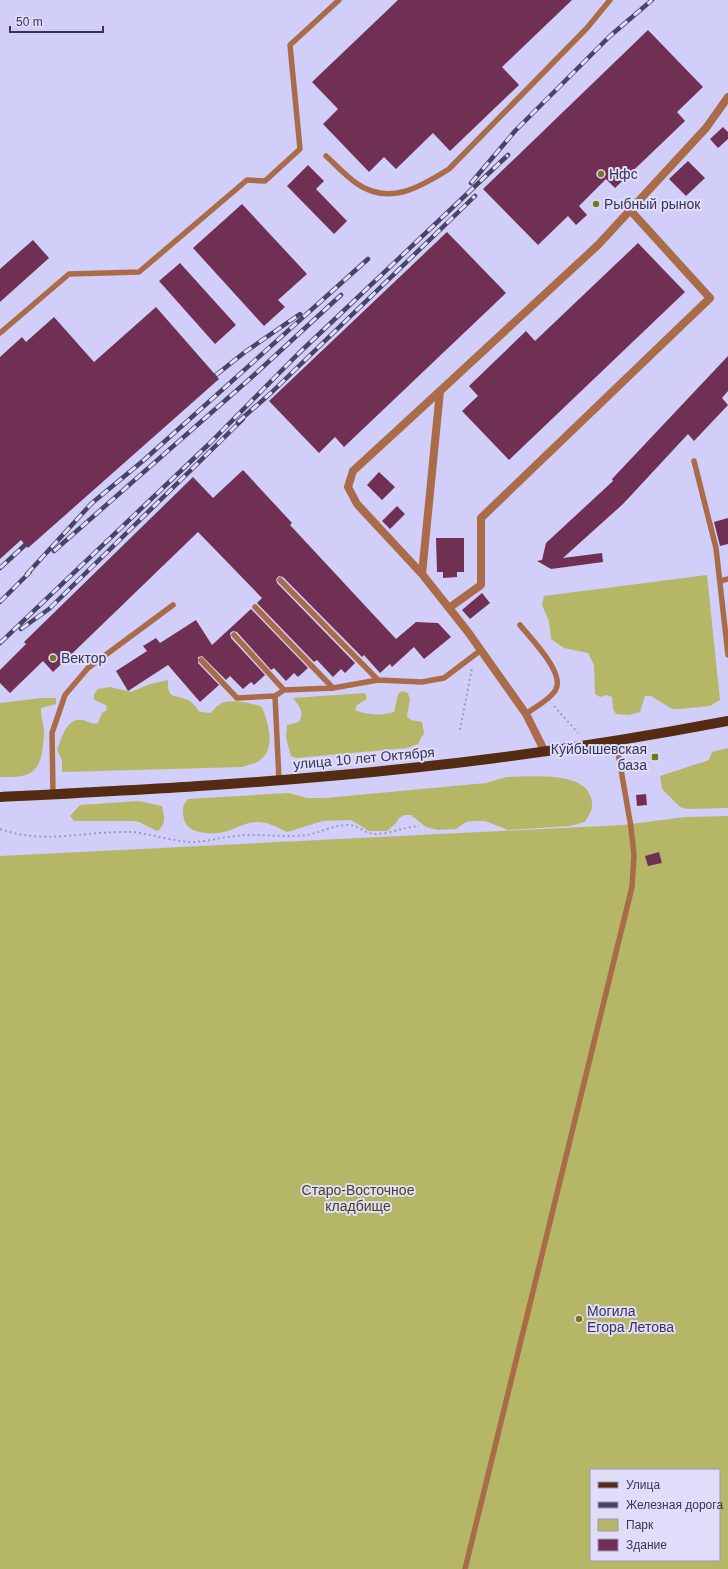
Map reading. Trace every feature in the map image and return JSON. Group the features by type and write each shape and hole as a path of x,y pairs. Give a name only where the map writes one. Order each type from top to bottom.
{"main road":[{"name":"улица 10 лет Октября","path":"0,797 279,780 410,768 545,752 728,721"}],"street":[{"path":"545,752 526,714 481,650 422,574 357,504 348,488 353,471 598,245 706,128 728,97"},
{"path":"449,608 481,585 481,518 710,298 630,210"},
{"path":"422,574 440,391"}],"lane":[{"path":"0,333 69,274 139,272 247,180 265,181 300,149 290,45 339,0"},
{"path":"326,156 356,183 374,193 398,194 422,186 449,169 587,28 610,0"},
{"path":"694,461 716,548 728,655"},
{"path":"720,581 728,579"},
{"path":"280,580 378,680"},
{"path":"53,794 52,733 65,695 88,668 173,606"},
{"path":"255,607 333,688"},
{"path":"520,625 554,668 558,679 556,689 548,699 526,714"},
{"path":"234,636 284,690"},
{"path":"200,660 237,698 275,696 284,690 333,688 378,680 422,682 444,678 481,650"},
{"path":"275,696 279,780"},
{"path":"465,1569 632,887 634,855 631,827 616,741"}],"path":[{"path":"460,730 474,656"},
{"path":"548,699 578,733"},
{"path":"0,829 14,834 37,837 128,832 192,842 237,836 306,835 346,824 354,825 366,833 375,834 388,833 406,827 419,826"}],"green space":[{"path":"707,575 720,700 710,706 672,709 651,696 645,696 640,712 629,715 616,714 613,709 612,697 607,695 600,697 595,694 594,665 588,653 564,648 551,639 549,621 542,605 544,596"},
{"path":"168,680 170,694 190,701 200,712 211,713 219,705 229,701 253,704 262,707 270,736 267,751 263,757 257,762 242,767 62,772 62,760 57,750 66,729 72,722 77,720 83,720 94,724 98,723 102,713 107,710 106,705 94,700 94,694 98,689 110,687 131,692 150,684"},
{"path":"402,691 408,693 410,700 407,716 411,720 422,722 424,733 418,744 407,748 296,758 291,756 286,738 287,725 299,722 301,718 300,709 293,698 365,693 367,699 357,705 355,710 364,713 379,714 394,712 398,694"},
{"path":"41,698 56,698 56,704 41,708 44,734 39,763 35,769 25,775 18,777 0,777 0,703"},
{"path":"728,748 728,808 687,809 680,807 662,789 660,776 709,760 712,752"},
{"path":"540,776 576,782 584,787 590,795 592,801 591,812 585,822 570,826 508,830 485,821 473,821 466,822 456,829 438,830 426,827 411,815 404,815 399,818 387,831 369,831 351,820 323,821 287,832 269,824 252,822 228,831 214,833 203,833 193,830 186,824 183,813 183,808 188,799 289,793 307,798 325,798 486,783 506,777"},
{"path":"139,801 162,806 164,823 157,831 139,822 74,821 70,816 80,805"},
{"name":"Старо-Восточное кладбище","path":"728,816 728,1569 0,1569 0,856 623,825 685,817"}],"building":[{"path":"398,0 572,0 502,67 519,85 450,151 433,133 396,169 384,157 369,172 323,124 338,109 312,82"},
{"path":"648,30 703,87 677,112 685,121 615,188 606,179 579,206 587,215 576,225 568,216 538,245 483,189"},
{"path":"723,127 728,132 728,139 718,148 710,139"},
{"path":"688,161 705,178 686,196 669,179"},
{"path":"308,165 324,181 316,189 347,221 334,234 287,186"},
{"path":"242,204 307,274 278,300 285,307 264,326 193,248"},
{"path":"447,232 506,293 344,447 335,437 319,453 269,401"},
{"path":"33,240 49,258 0,302 0,269"},
{"path":"638,243 685,292 509,460 462,411 478,396 469,386 526,331 535,341"},
{"path":"180,263 236,325 215,344 159,281"},
{"path":"156,307 219,379 28,548 21,540 0,559 0,357 22,337 26,342 54,317 94,362"},
{"path":"728,356 728,391 722,398 728,405 694,441 688,434 623,504 563,558 602,553 603,562 551,569 537,561 542,560 546,543 613,481 612,479"},
{"path":"243,470 292,523 290,525 396,639 416,622 438,623 451,637 424,659 414,647 392,667 390,664 380,673 364,655 362,657 283,577 279,576 276,579 277,583 355,663 345,673 341,669 333,677 317,660 314,662 257,603 262,598 198,532 53,672 43,661 10,693 0,683 0,670 26,644 24,642 193,477 213,498"},
{"path":"379,472 395,487 382,500 367,485"},
{"path":"397,506 405,514 390,529 382,521"},
{"path":"728,518 728,544 720,546 714,522"},
{"path":"436,538 464,538 464,572 457,572 457,577 443,578 443,572 437,572"},
{"path":"482,593 490,603 470,619 462,610"},
{"path":"251,609 308,668 298,677 294,673 286,681 274,668 271,670 237,632 233,631 230,633 231,638 265,675 254,685 251,682 243,689 230,676 226,680 202,656 198,657 198,663 219,685 200,702 168,665 128,691 116,671 147,651 143,646 156,638 160,643 196,620 212,645"},
{"path":"646,794 647,805 637,806 636,795"},
{"path":"659,852 662,863 648,866 645,856"}],"railway":[{"path":"471,183 515,131 610,36 652,0"},
{"path":"0,643 209,444 298,354 508,155"},
{"path":"238,422 272,392 475,196"},
{"path":"27,574 92,503 144,460 368,259"},
{"path":"54,551 253,376 341,295"},
{"path":"216,375 245,352 300,314"},
{"path":"21,629 49,609 243,419"},
{"path":"0,568 25,545"},
{"path":"0,602 30,572"}],"place":[{"name":"Нфс","path":"601,174"},
{"name":"Рыбный рынок","path":"596,204"},
{"name":"Вектор","path":"53,658"},
{"name":"Куйбышевская база","path":"655,757"},
{"name":"Могила Егора Летова","path":"579,1319"}]}
